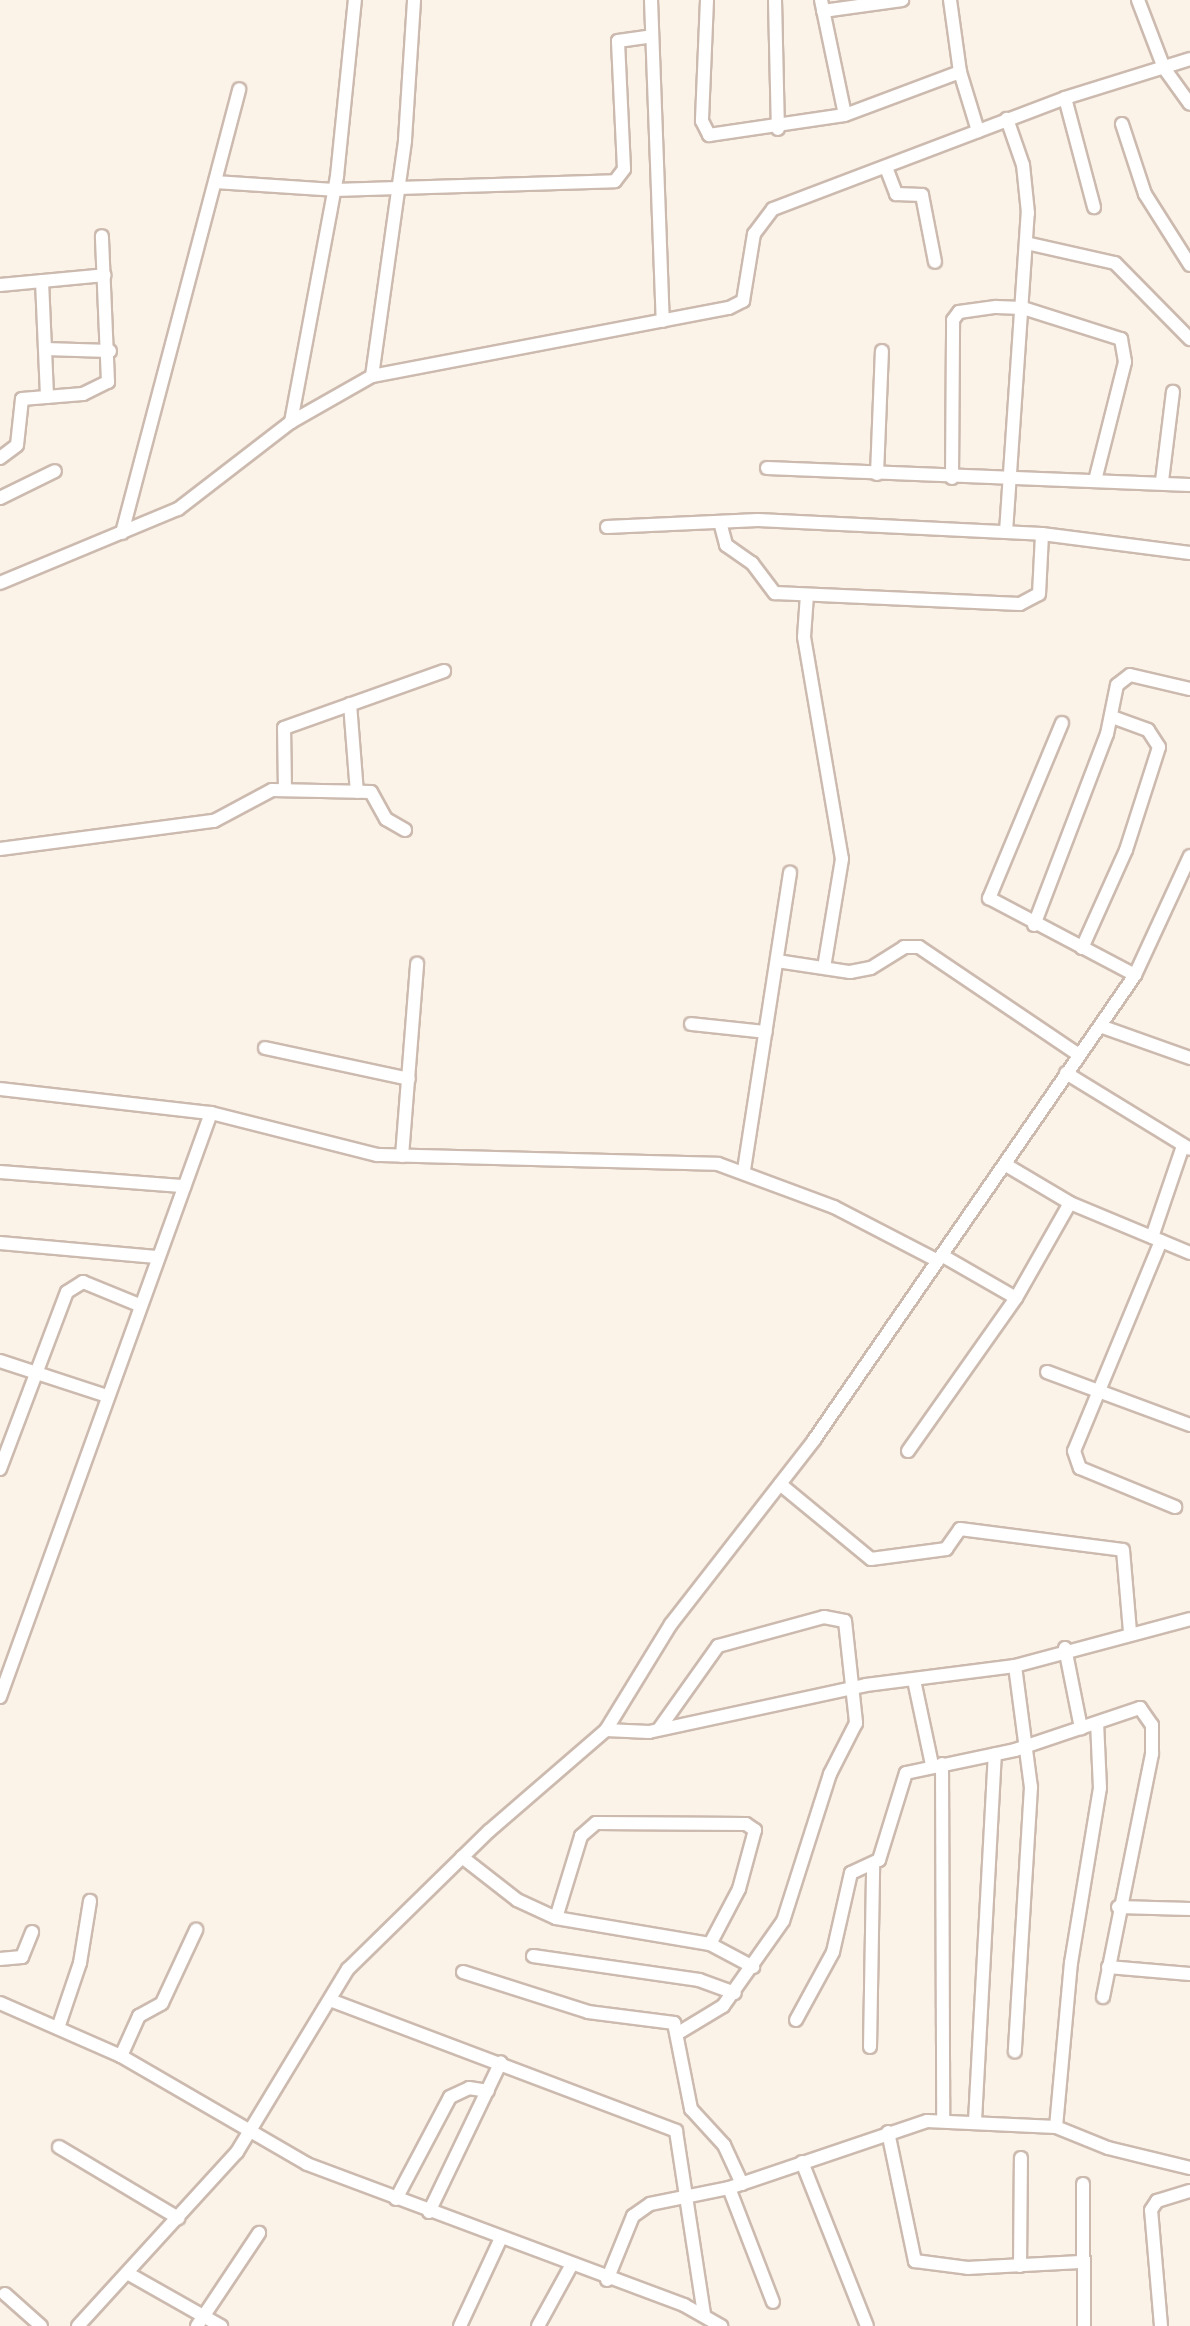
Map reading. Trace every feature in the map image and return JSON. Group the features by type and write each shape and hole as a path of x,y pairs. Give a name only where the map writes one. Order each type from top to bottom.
{"street":[{"path":"291,422 334,190 355,0"},
{"path":"372,376 400,190 414,0"},
{"path":"651,0 663,322"},
{"path":"707,0 704,130 716,137 778,130 845,115 960,72"},
{"path":"775,0 778,130"},
{"path":"845,115 822,5 902,0"},
{"path":"950,0 960,72 978,131"},
{"path":"1138,0 1164,68 1190,104"},
{"path":"215,182 334,190 614,182 624,170 618,41 652,36"},
{"path":"0,583 122,533 201,495 291,422 372,376 663,322 742,301 754,234 773,210 887,170 1065,98 1190,59"},
{"path":"122,533 239,89"},
{"path":"1065,98 1094,207"},
{"path":"1006,532 1013,476 1028,190 1008,119"},
{"path":"1122,124 1146,194 1190,265"},
{"path":"887,170 896,194 922,195 935,262"},
{"path":"0,458 17,446 18,404 104,387 110,351 102,236"},
{"path":"1026,243 1115,263 1190,340"},
{"path":"0,285 105,275"},
{"path":"42,281 47,396"},
{"path":"952,478 953,320 968,310 1023,308 1112,331 1126,351 1096,477"},
{"path":"45,350 110,351"},
{"path":"876,474 882,352"},
{"path":"1162,481 1173,392"},
{"path":"768,468 952,478 1096,477 1190,485"},
{"path":"0,498 55,471"},
{"path":"720,522 726,545 752,563 770,591 1028,604 1039,594 1042,534"},
{"path":"608,527 720,522 1006,532 1190,552"},
{"path":"807,594 804,637 842,859 824,968"},
{"path":"285,790 283,730 444,671"},
{"path":"1034,926 1113,717 1116,685 1125,676 1190,689"},
{"path":"350,704 357,792"},
{"path":"1082,948 1126,850 1160,747 1148,730 1113,717"},
{"path":"1062,724 988,893 994,904 1135,974"},
{"path":"0,849 214,821 263,792 285,790 373,794 386,819 405,830"},
{"path":"78,2326 129,2274 254,2128 348,1969 462,1857 606,1730 670,1624 780,1484 1006,1166 1135,974 1183,893 1190,856"},
{"path":"744,1170 790,872"},
{"path":"777,961 864,971 904,948 919,947 1079,1055"},
{"path":"402,1156 417,964"},
{"path":"691,1024 766,1032"},
{"path":"1100,1026 1190,1058"},
{"path":"265,1048 408,1079"},
{"path":"1066,1072 1187,1148 1156,1239 1096,1389 1076,1462 1175,1507"},
{"path":"0,1088 211,1113 359,1152 744,1170 834,1207 1016,1298"},
{"path":"0,1697 4,1673 211,1113"},
{"path":"1006,1166 1070,1203 1190,1253"},
{"path":"0,1172 184,1186"},
{"path":"908,1451 1016,1298 1070,1203"},
{"path":"0,1243 156,1257"},
{"path":"0,1469 73,1285 83,1282 139,1304"},
{"path":"0,1361 107,1396"},
{"path":"1048,1372 1190,1425"},
{"path":"780,1484 870,1559 946,1549 960,1530 1122,1550 1130,1630"},
{"path":"660,1729 718,1646 824,1616 845,1621 856,1687 856,1724 830,1774 795,1889 735,1993 680,2032"},
{"path":"606,1730 660,1729 856,1687 1015,1666 1130,1630 1190,1619"},
{"path":"1064,1648 1082,1728"},
{"path":"1015,1666 1027,1746 1031,1811 1015,2052"},
{"path":"914,1680 937,1764 943,2119"},
{"path":"870,2046 873,1867 904,1776 937,1764 995,1755 1145,1709 1154,1738 1103,1997"},
{"path":"1056,2127 1072,1963 1100,1788 1096,1722"},
{"path":"976,2121 995,1755"},
{"path":"556,1918 581,1836 596,1823 746,1824 755,1830 739,1889 710,1944"},
{"path":"462,1857 517,1900 556,1918 710,1944 753,1967"},
{"path":"796,2020 834,1952 850,1873 873,1867"},
{"path":"58,2028 80,1963 90,1901"},
{"path":"1118,1907 1190,1908"},
{"path":"121,2056 139,2016 162,2003 196,1930"},
{"path":"0,1959 22,1956 32,1932"},
{"path":"533,1956 700,1980 735,1993"},
{"path":"1108,1967 1190,1974"},
{"path":"463,1972 588,2012 674,2023 680,2032 690,2110 724,2145 772,2302"},
{"path":"330,2000 676,2131 704,2315"},
{"path":"0,2003 121,2056 254,2128 308,2164 704,2315 721,2326"},
{"path":"430,2212 501,2062"},
{"path":"396,2200 450,2097 461,2089 488,2091"},
{"path":"607,2280 633,2216 650,2204 736,2186 888,2132 943,2119 1056,2127 1108,2148 1190,2168"},
{"path":"888,2132 915,2261 968,2268 1084,2262"},
{"path":"58,2147 178,2218"},
{"path":"1020,2266 1021,2158"},
{"path":"802,2162 866,2326"},
{"path":"1083,2184 1084,2326"},
{"path":"1161,2326 1151,2210 1157,2201 1190,2191"},
{"path":"199,2322 259,2233"},
{"path":"460,2326 501,2238"},
{"path":"538,2326 571,2266"},
{"path":"129,2274 199,2322 221,2326"},
{"path":"6,2294 41,2326"}]}
